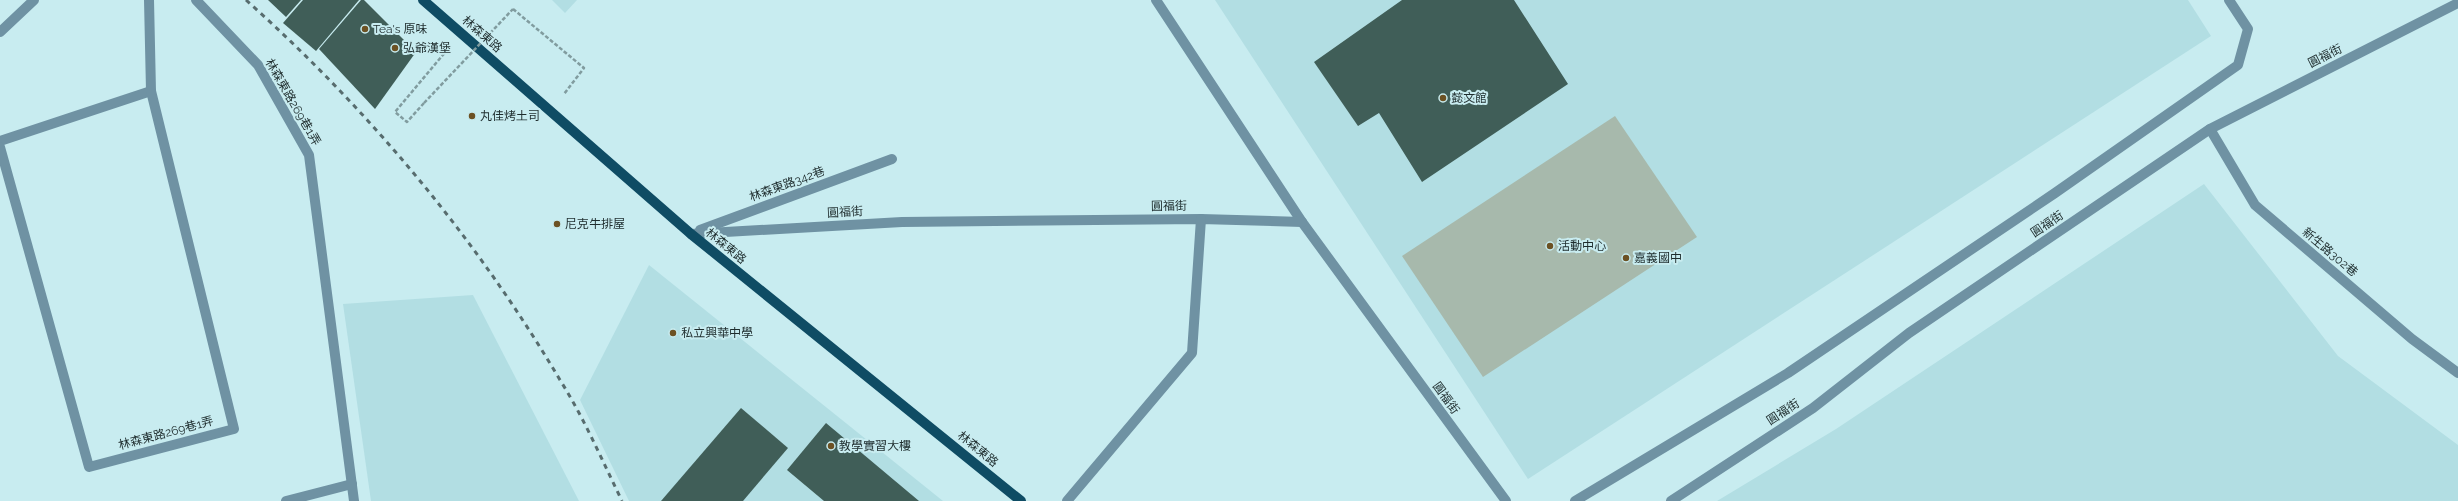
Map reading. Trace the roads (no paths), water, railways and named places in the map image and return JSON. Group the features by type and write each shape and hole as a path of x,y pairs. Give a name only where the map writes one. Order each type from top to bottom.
{"main road":[{"name":"林森東路","path":"423,0 690,234 1021,501"}],"street":[{"path":"0,32 34,0"},
{"name":"林森東路269巷1弄","path":"0,147 89,467 234,429 151,90 149,0"},
{"name":"林森東路269巷1弄","path":"196,0 258,65 309,156 354,501"},
{"path":"1156,0 1302,222"},
{"name":"圓福街","path":"1575,501 1788,372 2055,193 2238,65 2248,29 2229,0"},
{"name":"圓福街","path":"1671,501 1813,408 1909,333 2210,129 2458,3"},
{"path":"0,141 151,90"},
{"name":"新生路302巷","path":"2210,129 2255,205 2412,339 2458,373"},
{"name":"林森東路342巷","path":"690,234 892,159"},
{"path":"1067,501 1192,353 1201,219"},
{"name":"圓福街","path":"690,234 902,222 1201,219 1302,222 1506,501"},
{"path":"286,501 352,484"}],"railway":[{"path":"246,0 291,42 377,131 418,178 456,226 493,276 569,394 622,501"}],"place":[{"name":"Tea's 原味","path":"365,29"},
{"name":"弘爺漢堡","path":"395,48"},
{"name":"懿文館","path":"1443,98"},
{"name":"丸佳烤土司","path":"472,116"},
{"name":"尼克牛排屋","path":"557,224"},
{"name":"活動中心","path":"1550,246"},
{"name":"嘉義國中","path":"1626,258"},
{"name":"私立興華中學","path":"673,333"},
{"name":"教學實習大樓","path":"831,446"}]}
